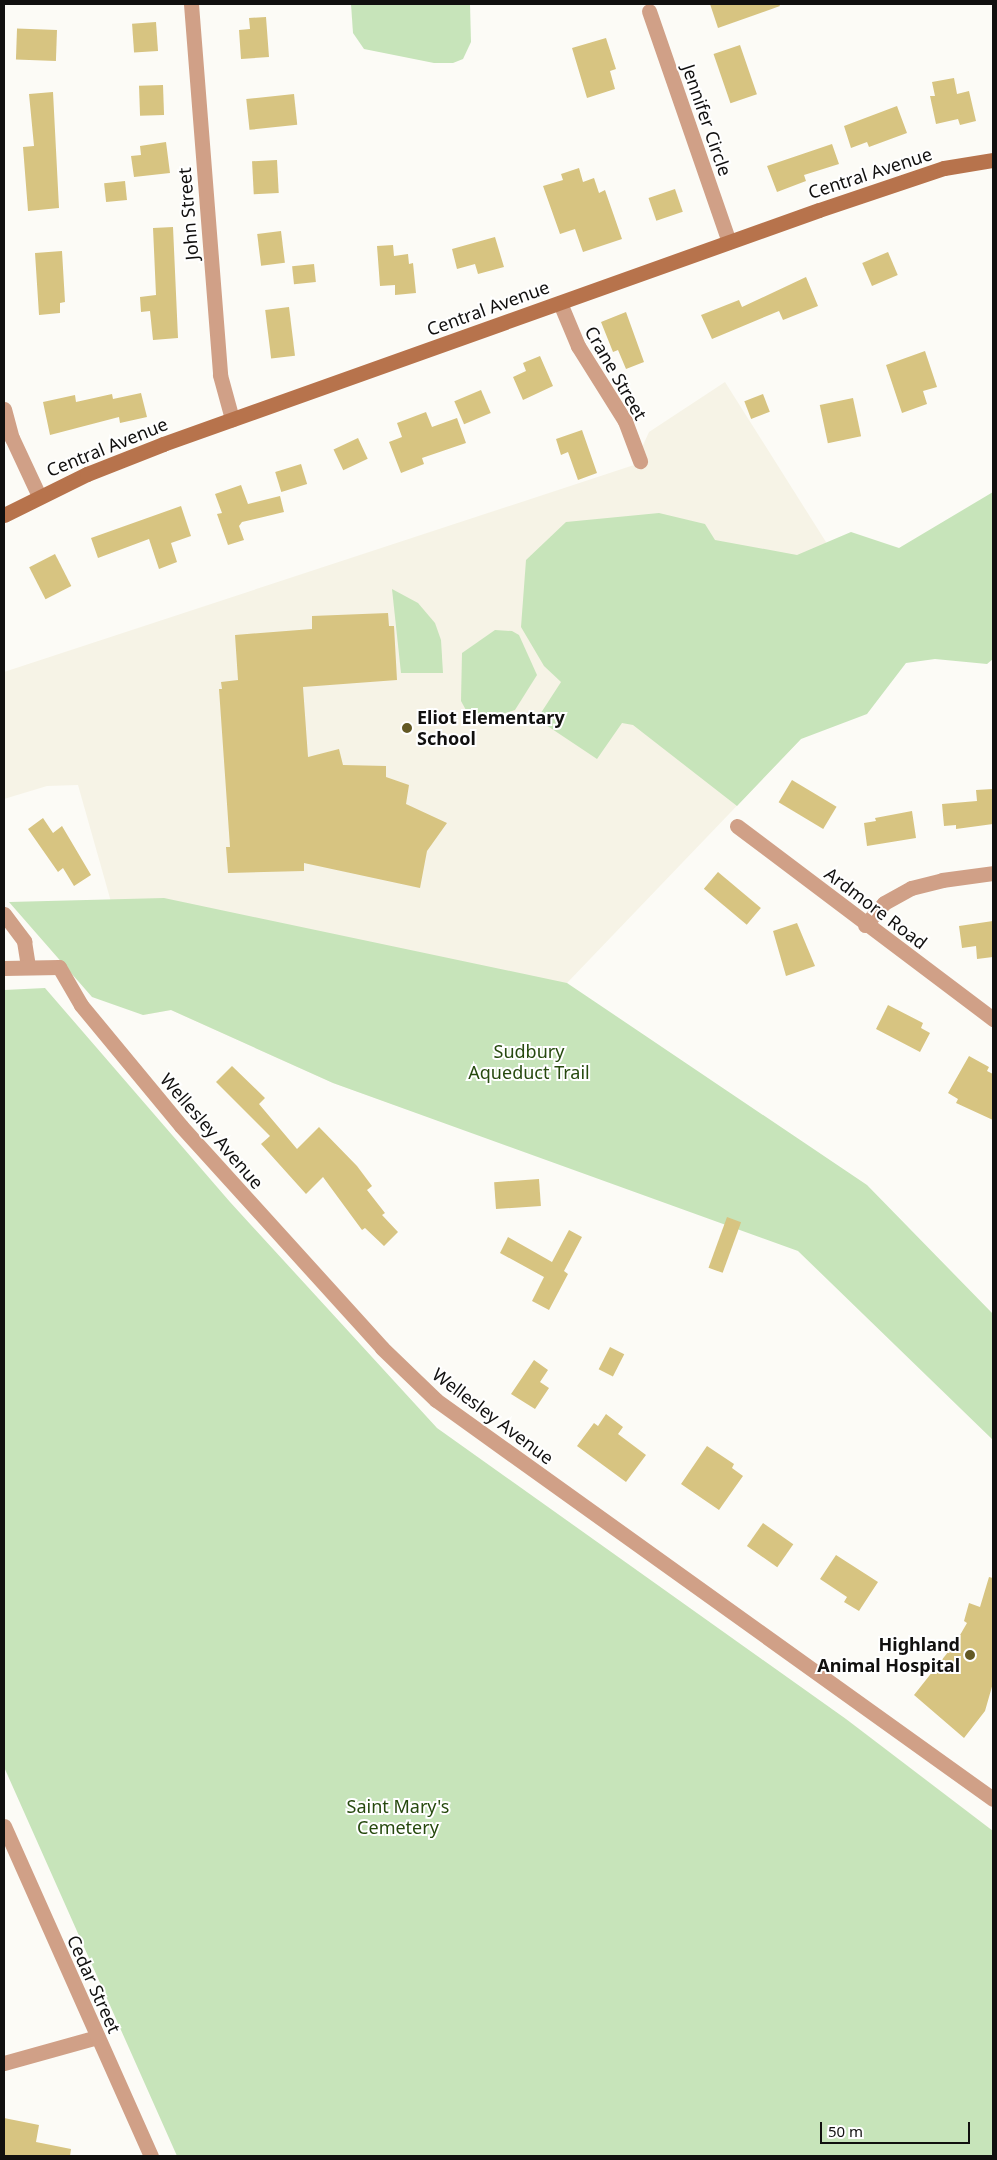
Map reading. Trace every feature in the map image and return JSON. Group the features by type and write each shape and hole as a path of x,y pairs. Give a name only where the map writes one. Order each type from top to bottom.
{"main road":[{"name":"Central Avenue","path":"4,515 39,496 110,463 232,419 729,242 944,168 993,160"}],"street":[{"name":"John Street","path":"190,4 220,375 232,419"},
{"name":"Jennifer Circle","path":"649,11 729,242"},
{"name":"Crane Street","path":"560,303 574,339 625,421 640,461"},
{"path":"4,409 12,438 39,496"},
{"name":"Ardmore Road","path":"737,826 865,925 993,1019"},
{"path":"865,925 884,903 911,888 942,880 993,873"},
{"path":"4,914 24,941 28,967 4,968"},
{"name":"Wellesley Avenue","path":"28,967 60,967 81,1005 173,1117 421,1387 993,1799"},
{"name":"Cedar Street","path":"4,1826 151,2156"},
{"path":"4,2063 97,2037"}],"shaded area":[{"name":"Eliot Elementary School","path":"725,382 891,645 567,983 496,1141 333,1083 171,1010 143,1015 78,785 47,786 4,799 4,672 634,465 649,432"}],"green space":[{"path":"351,4 470,4 471,42 463,59 453,63 434,63 364,49 353,33"},
{"path":"993,492 993,659 987,664 935,659 906,663 867,714 801,739 737,806 633,725 622,723 597,759 537,719 561,682 544,666 521,627 526,560 566,522 659,513 705,524 715,540 797,555 851,532 899,548"},
{"path":"392,589 418,603 435,623 441,640 443,673 401,673"},
{"path":"495,630 512,631 519,635 537,675 515,710 473,723 461,701 462,653"},
{"name":"Sudbury Aqueduct Trail","path":"164,898 567,983 867,1185 993,1314 993,1440 798,1251 333,1083 171,1010 143,1015 92,997 9,902"},
{"name":"Saint Mary's Cemetery","path":"45,988 230,1202 437,1428 846,1719 993,1831 993,2156 177,2156 4,1767 4,990"}],"building":[{"path":"710,4 779,4 780,6 718,28"},
{"path":"266,17 269,57 241,59 239,30 250,29 249,18"},
{"path":"156,22 158,51 134,53 132,24"},
{"path":"17,29 57,30 56,61 16,60"},
{"path":"606,38 616,69 610,71 615,89 587,98 572,48"},
{"path":"740,45 757,94 730,103 714,54"},
{"path":"954,78 957,94 969,91 976,121 960,125 958,119 936,124 930,96 935,96 932,82"},
{"path":"163,85 164,115 140,116 139,86"},
{"path":"53,92 59,208 28,211 23,147 34,146 29,94"},
{"path":"294,94 297,125 250,130 246,99"},
{"path":"897,106 907,133 869,147 867,142 851,148 844,126"},
{"path":"166,142 170,173 134,177 131,156 141,155 140,146"},
{"path":"832,144 839,164 804,175 806,181 777,192 767,166"},
{"path":"277,160 279,193 254,194 252,161"},
{"path":"579,168 583,182 594,178 599,193 605,190 622,239 583,252 575,229 560,234 543,186 563,180 561,174"},
{"path":"125,181 127,200 106,202 104,183"},
{"path":"675,189 683,212 656,221 649,198"},
{"path":"173,227 178,338 153,340 150,311 141,312 140,297 156,295 153,228"},
{"path":"281,231 285,263 261,266 257,234"},
{"path":"495,237 504,267 478,274 475,264 457,269 452,249"},
{"path":"393,245 394,256 408,254 409,264 413,263 416,293 395,295 395,285 380,286 377,246"},
{"path":"62,251 65,302 60,303 60,313 39,315 35,253"},
{"path":"888,252 898,275 872,286 862,263"},
{"path":"314,264 316,282 294,284 292,266"},
{"path":"806,277 818,306 783,320 779,311 712,339 701,315 739,300 742,307"},
{"path":"289,307 295,356 271,359 265,310"},
{"path":"626,312 644,362 626,369 618,350 613,352 601,322"},
{"path":"925,351 937,387 923,391 927,404 902,413 886,365"},
{"path":"540,356 553,386 523,400 513,377 526,371 523,363"},
{"path":"481,390 491,413 464,424 454,401"},
{"path":"141,393 147,417 120,423 119,417 50,435 43,402 75,395 76,402 112,394 113,399"},
{"path":"763,394 770,412 751,419 744,401"},
{"path":"853,398 861,436 828,443 820,405"},
{"path":"426,412 432,427 457,418 466,443 422,458 424,464 401,473 389,442 402,437 397,423"},
{"path":"582,430 597,473 578,480 568,452 561,455 556,439"},
{"path":"358,438 368,459 343,470 334,449"},
{"path":"301,464 307,484 281,492 275,472"},
{"path":"241,485 248,504 280,496 284,512 242,522 239,526 244,540 228,545 217,514 222,513 215,494"},
{"path":"181,506 191,536 171,543 177,562 159,569 149,539 98,558 91,538"},
{"path":"55,554 71,586 46,599 29,567"},
{"path":"388,613 389,626 394,626 397,680 303,687 308,757 339,749 343,765 386,766 386,777 409,785 406,804 447,823 427,851 420,888 304,863 304,871 228,873 226,847 230,847 219,689 222,689 221,682 238,680 235,635 312,629 312,616"},
{"path":"792,780 837,807 823,829 779,802"},
{"path":"993,789 993,824 956,829 956,825 944,826 942,804 977,801 976,790"},
{"path":"912,811 916,838 867,846 864,823 876,821 875,818"},
{"path":"43,818 53,833 62,826 91,875 74,886 63,868 58,872 28,829"},
{"path":"718,872 761,908 747,925 704,889"},
{"path":"993,921 993,957 977,959 976,946 962,948 959,926"},
{"path":"797,923 815,966 786,976 773,931"},
{"path":"888,1005 923,1023 921,1028 930,1033 920,1052 876,1029"},
{"path":"969,1056 989,1067 987,1071 993,1074 993,1120 956,1103 958,1099 948,1093"},
{"path":"232,1066 265,1098 259,1104 297,1149 319,1127 357,1166 372,1186 367,1190 385,1213 382,1215 398,1232 384,1246 365,1228 362,1230 323,1177 306,1194 261,1144 270,1136 216,1082"},
{"path":"539,1179 541,1206 496,1209 494,1182"},
{"path":"727,1217 741,1222 723,1273 709,1268"},
{"path":"569,1230 582,1237 564,1271 568,1274 549,1310 532,1301 544,1277 500,1253 508,1237 552,1262"},
{"path":"610,1347 624,1354 613,1377 599,1369"},
{"path":"534,1360 548,1370 540,1382 549,1388 535,1409 511,1394"},
{"path":"606,1414 623,1427 618,1434 646,1455 626,1482 577,1446 594,1423 598,1426"},
{"path":"707,1446 734,1464 732,1468 743,1476 719,1510 681,1484"},
{"path":"763,1523 793,1544 777,1567 747,1546"},
{"path":"836,1555 878,1582 859,1611 844,1602 847,1597 820,1579"},
{"name":"Highland Animal Hospital","path":"989,1577 993,1578 993,1683 985,1711 964,1738 914,1695 956,1642 967,1623 964,1621 969,1603 980,1607"},
{"path":"4,2118 39,2125 36,2142 71,2149 70,2156 4,2156"}],"place":[{"name":"Eliot Elementary School","path":"407,728"},
{"name":"Highland Animal Hospital","path":"970,1655"}]}
